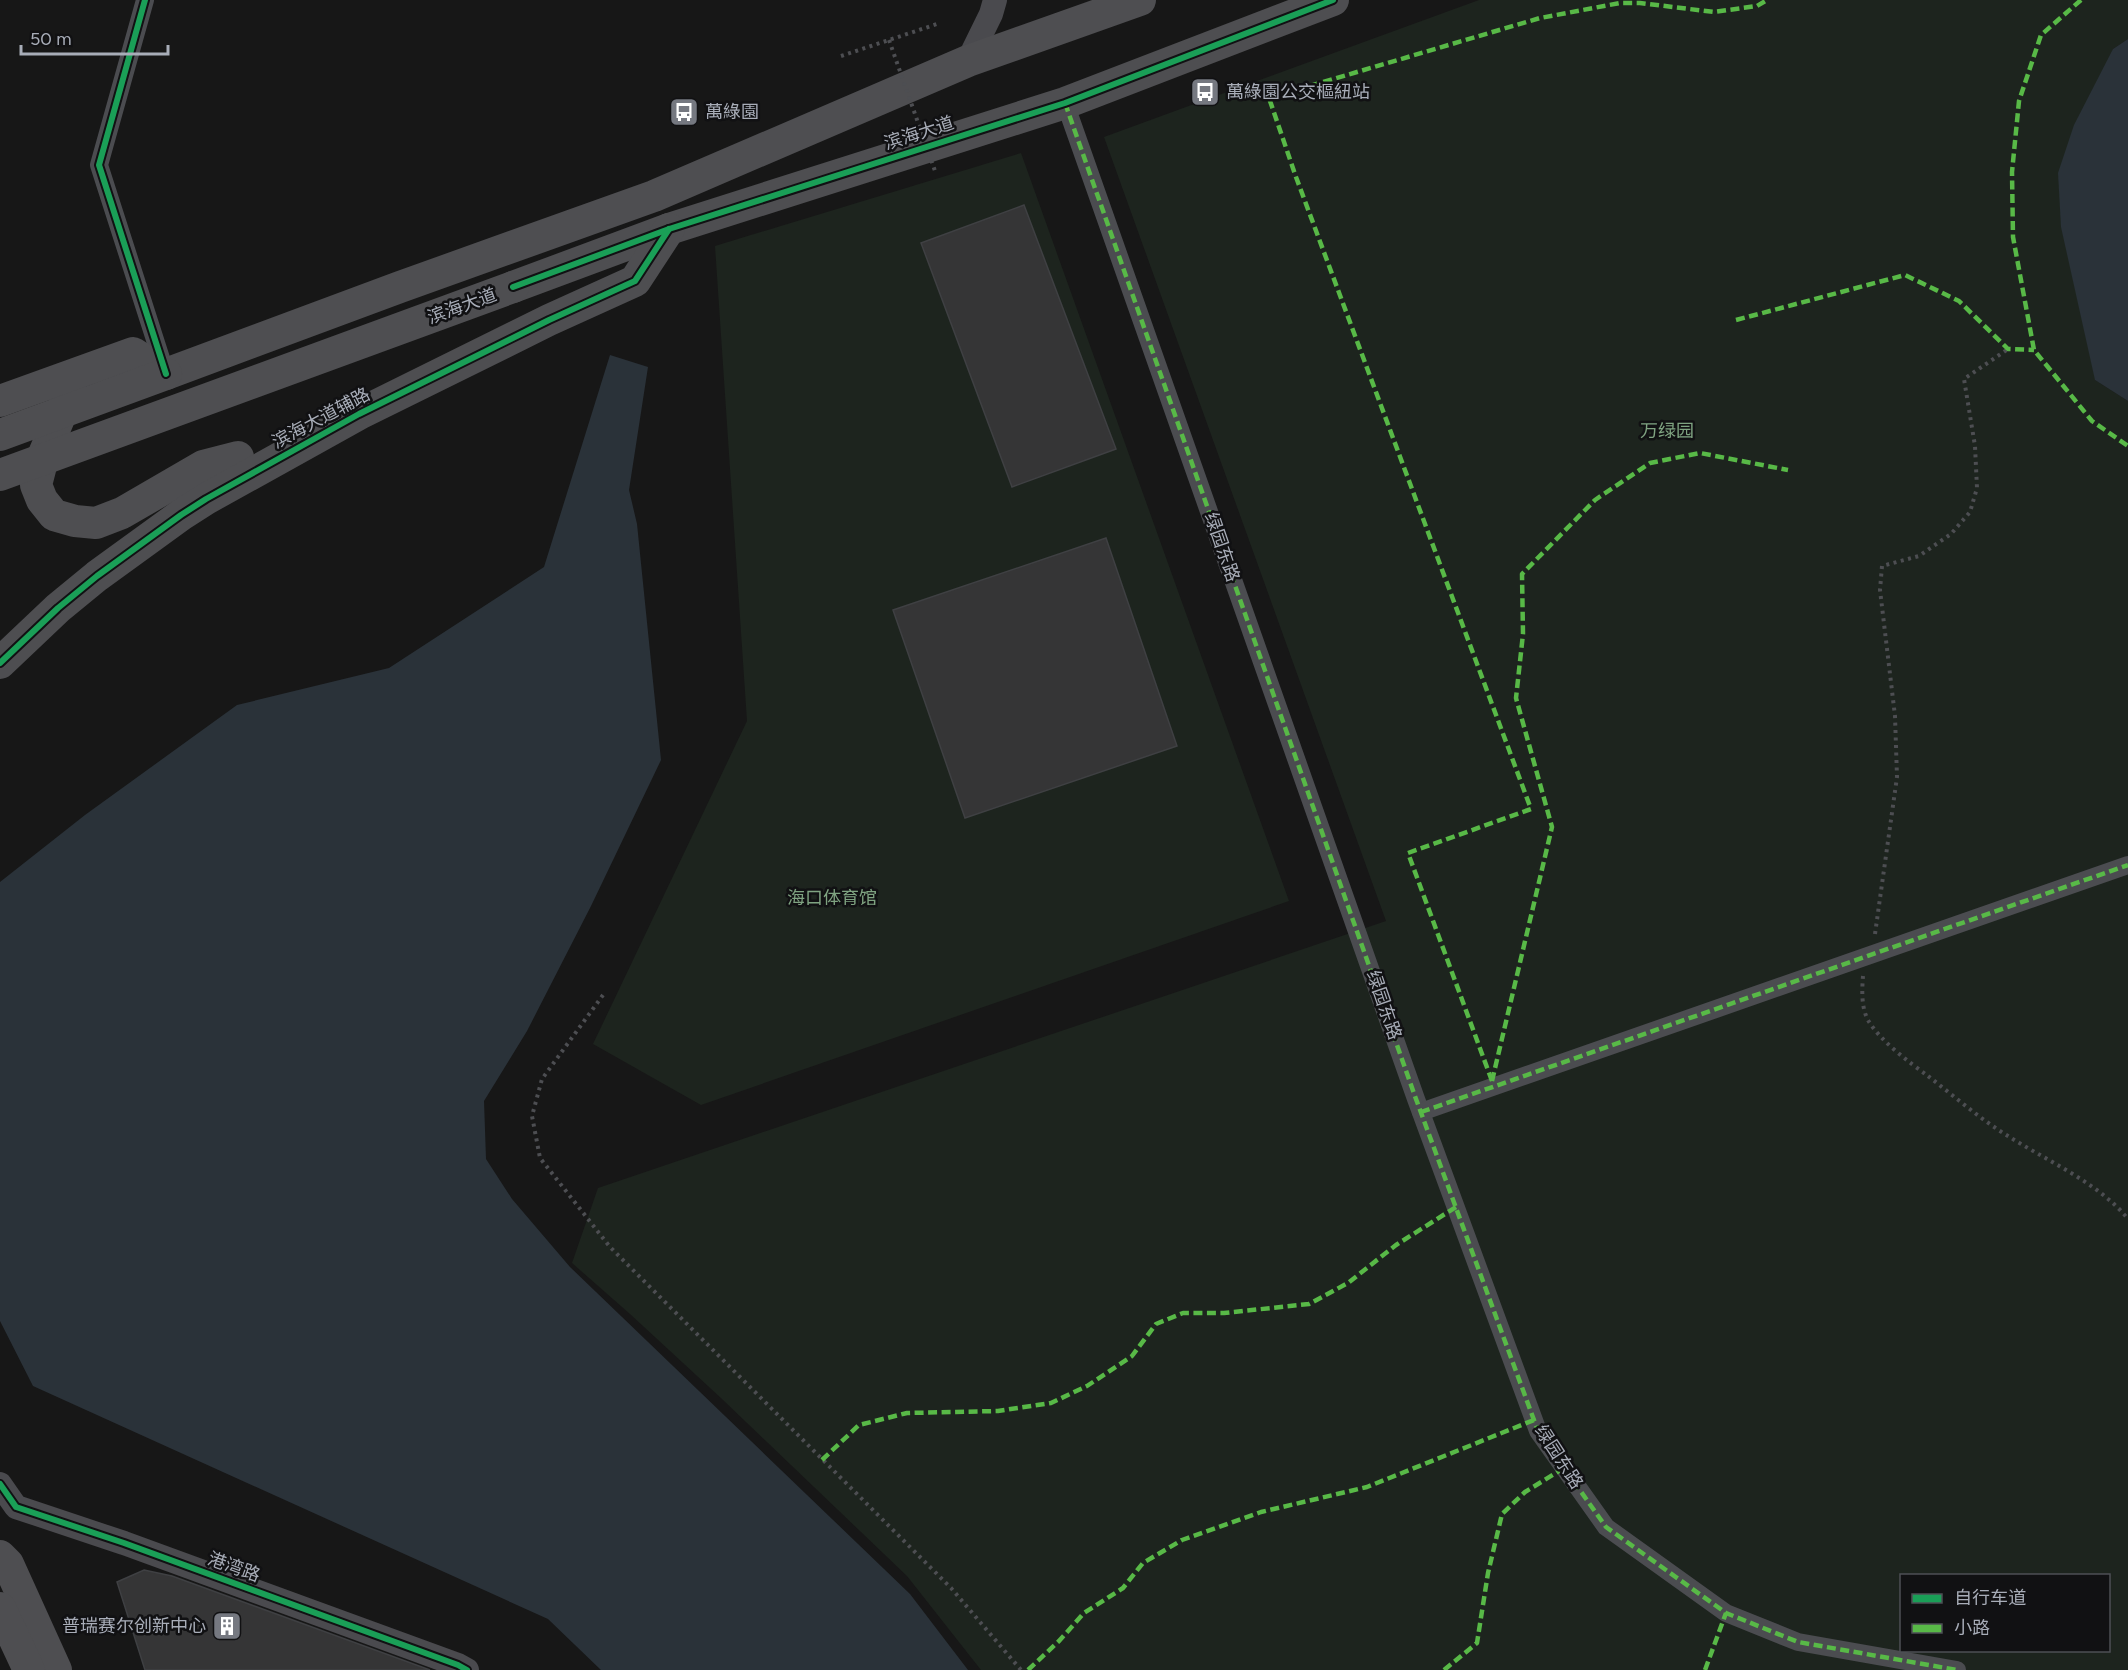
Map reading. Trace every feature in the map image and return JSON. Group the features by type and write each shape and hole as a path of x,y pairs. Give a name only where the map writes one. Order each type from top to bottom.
{"highway":[{"path":"0,435 400,286 654,196 968,61 1140,0"},
{"name":"滨海大道","path":"0,475 669,229 1065,103 1333,0"},
{"path":"0,640 64,579 154,508 238,457 484,330 615,271 669,229"},
{"name":"滨海大道辅路","path":"0,663 58,608 97,576 181,515 359,414 549,320 635,281 669,229"},
{"path":"0,401 133,353 166,374"},
{"path":"79,372 44,454 36,485 42,500 54,515 75,521 96,523 122,513 203,466 238,457"},
{"path":"0,1556 8,1564 56,1670"},
{"path":"0,1608 29,1670"}],"street":[{"path":"145,0 99,165 166,374"},
{"path":"968,61 991,14 995,0"},
{"name":"绿园东路","path":"1065,103 1421,1112 1538,1431 1606,1527 1726,1613 1798,1642 1958,1670"},
{"path":"1421,1112 2128,865"},
{"name":"港湾路","path":"0,1484 8,1509 124,1543 467,1670"}],"path":[{"path":"841,56 937,24"},
{"path":"889,40 936,171"},
{"path":"2008,349 1964,379 1976,457 1977,488 1970,512 1951,534 1919,556 1881,566 1880,590 1895,716 1897,777 1870,956 1863,972 1862,995 1868,1020 1882,1037 1910,1063 2006,1135 2103,1194 2128,1219"},
{"path":"603,995 542,1079 532,1116 540,1158 610,1247 951,1588 1021,1670"}],"green space":[{"name":"万绿园","path":"1479,0 2128,0 2128,39 2113,49 2095,380 2128,401 2128,1670 981,1670 907,1576 722,1399 572,1263 598,1188 1386,921 1104,137"},
{"name":"海口体育馆","path":"1021,153 1289,901 701,1105 593,1044 747,721 715,246","holes":["1024,205 1116,449 1013,487 921,244","1106,538 1177,746 965,817 894,610"]}],"shaded area":[{"path":"2128,39 2128,401 2095,380 2061,227 2058,173 2074,125 2113,49"},
{"path":"610,355 648,367 629,490 637,524 661,760 591,906 527,1031 484,1101 486,1159 512,1199 570,1267 910,1594 968,1670 601,1670 548,1619 33,1386 0,1321 0,882 85,815 237,705 389,668 544,567"}],"building":[{"path":"1024,205 1116,449 1012,487 921,243"},
{"path":"1106,538 1177,746 965,818 893,610"},
{"name":"普瑞赛尔创新中心","path":"144,1570 172,1576 430,1670 145,1670 117,1582"}],"marked path":[{"path":"1492,1081 1408,853 1531,809 1296,177 1269,98 1540,18 1620,3 1640,3 1714,12 1757,6 1767,0"},
{"path":"2081,0 2041,35 2019,101 2012,172 2013,237 2034,350 2092,421 2128,446"},
{"path":"1065,103 1416,1099 1538,1431 1606,1527 1726,1613 1798,1642 1957,1670"},
{"path":"1736,320 1905,275 1959,301 2008,349 2034,350"},
{"path":"1492,1081 1552,827 1516,698 1523,634 1522,574 1595,500 1650,463 1700,453 1788,470"},
{"path":"1421,1112 2128,865"},
{"path":"822,1460 859,1425 907,1413 998,1411 1051,1403 1087,1386 1132,1356 1156,1324 1183,1313 1224,1313 1309,1304 1348,1283 1396,1245 1456,1207"},
{"path":"1028,1670 1084,1613 1123,1588 1143,1563 1182,1540 1261,1512 1367,1487 1534,1420"},
{"path":"1444,1670 1477,1643 1488,1573 1502,1514 1525,1492 1564,1468"},
{"path":"1705,1670 1726,1613"}],"cycle path":[{"path":"145,0 99,165 166,374"},
{"path":"513,287 669,229 1065,103 1333,0"},
{"path":"0,663 58,608 97,576 181,515 359,414 549,320 635,281 669,229"},
{"path":"0,1484 16,1507 124,1543 467,1670"}],"place":[{"name":"萬綠園公交樞紐站","path":"1205,92"},
{"name":"萬綠園","path":"684,112"},
{"name":"普瑞赛尔创新中心","path":"227,1626"}]}
